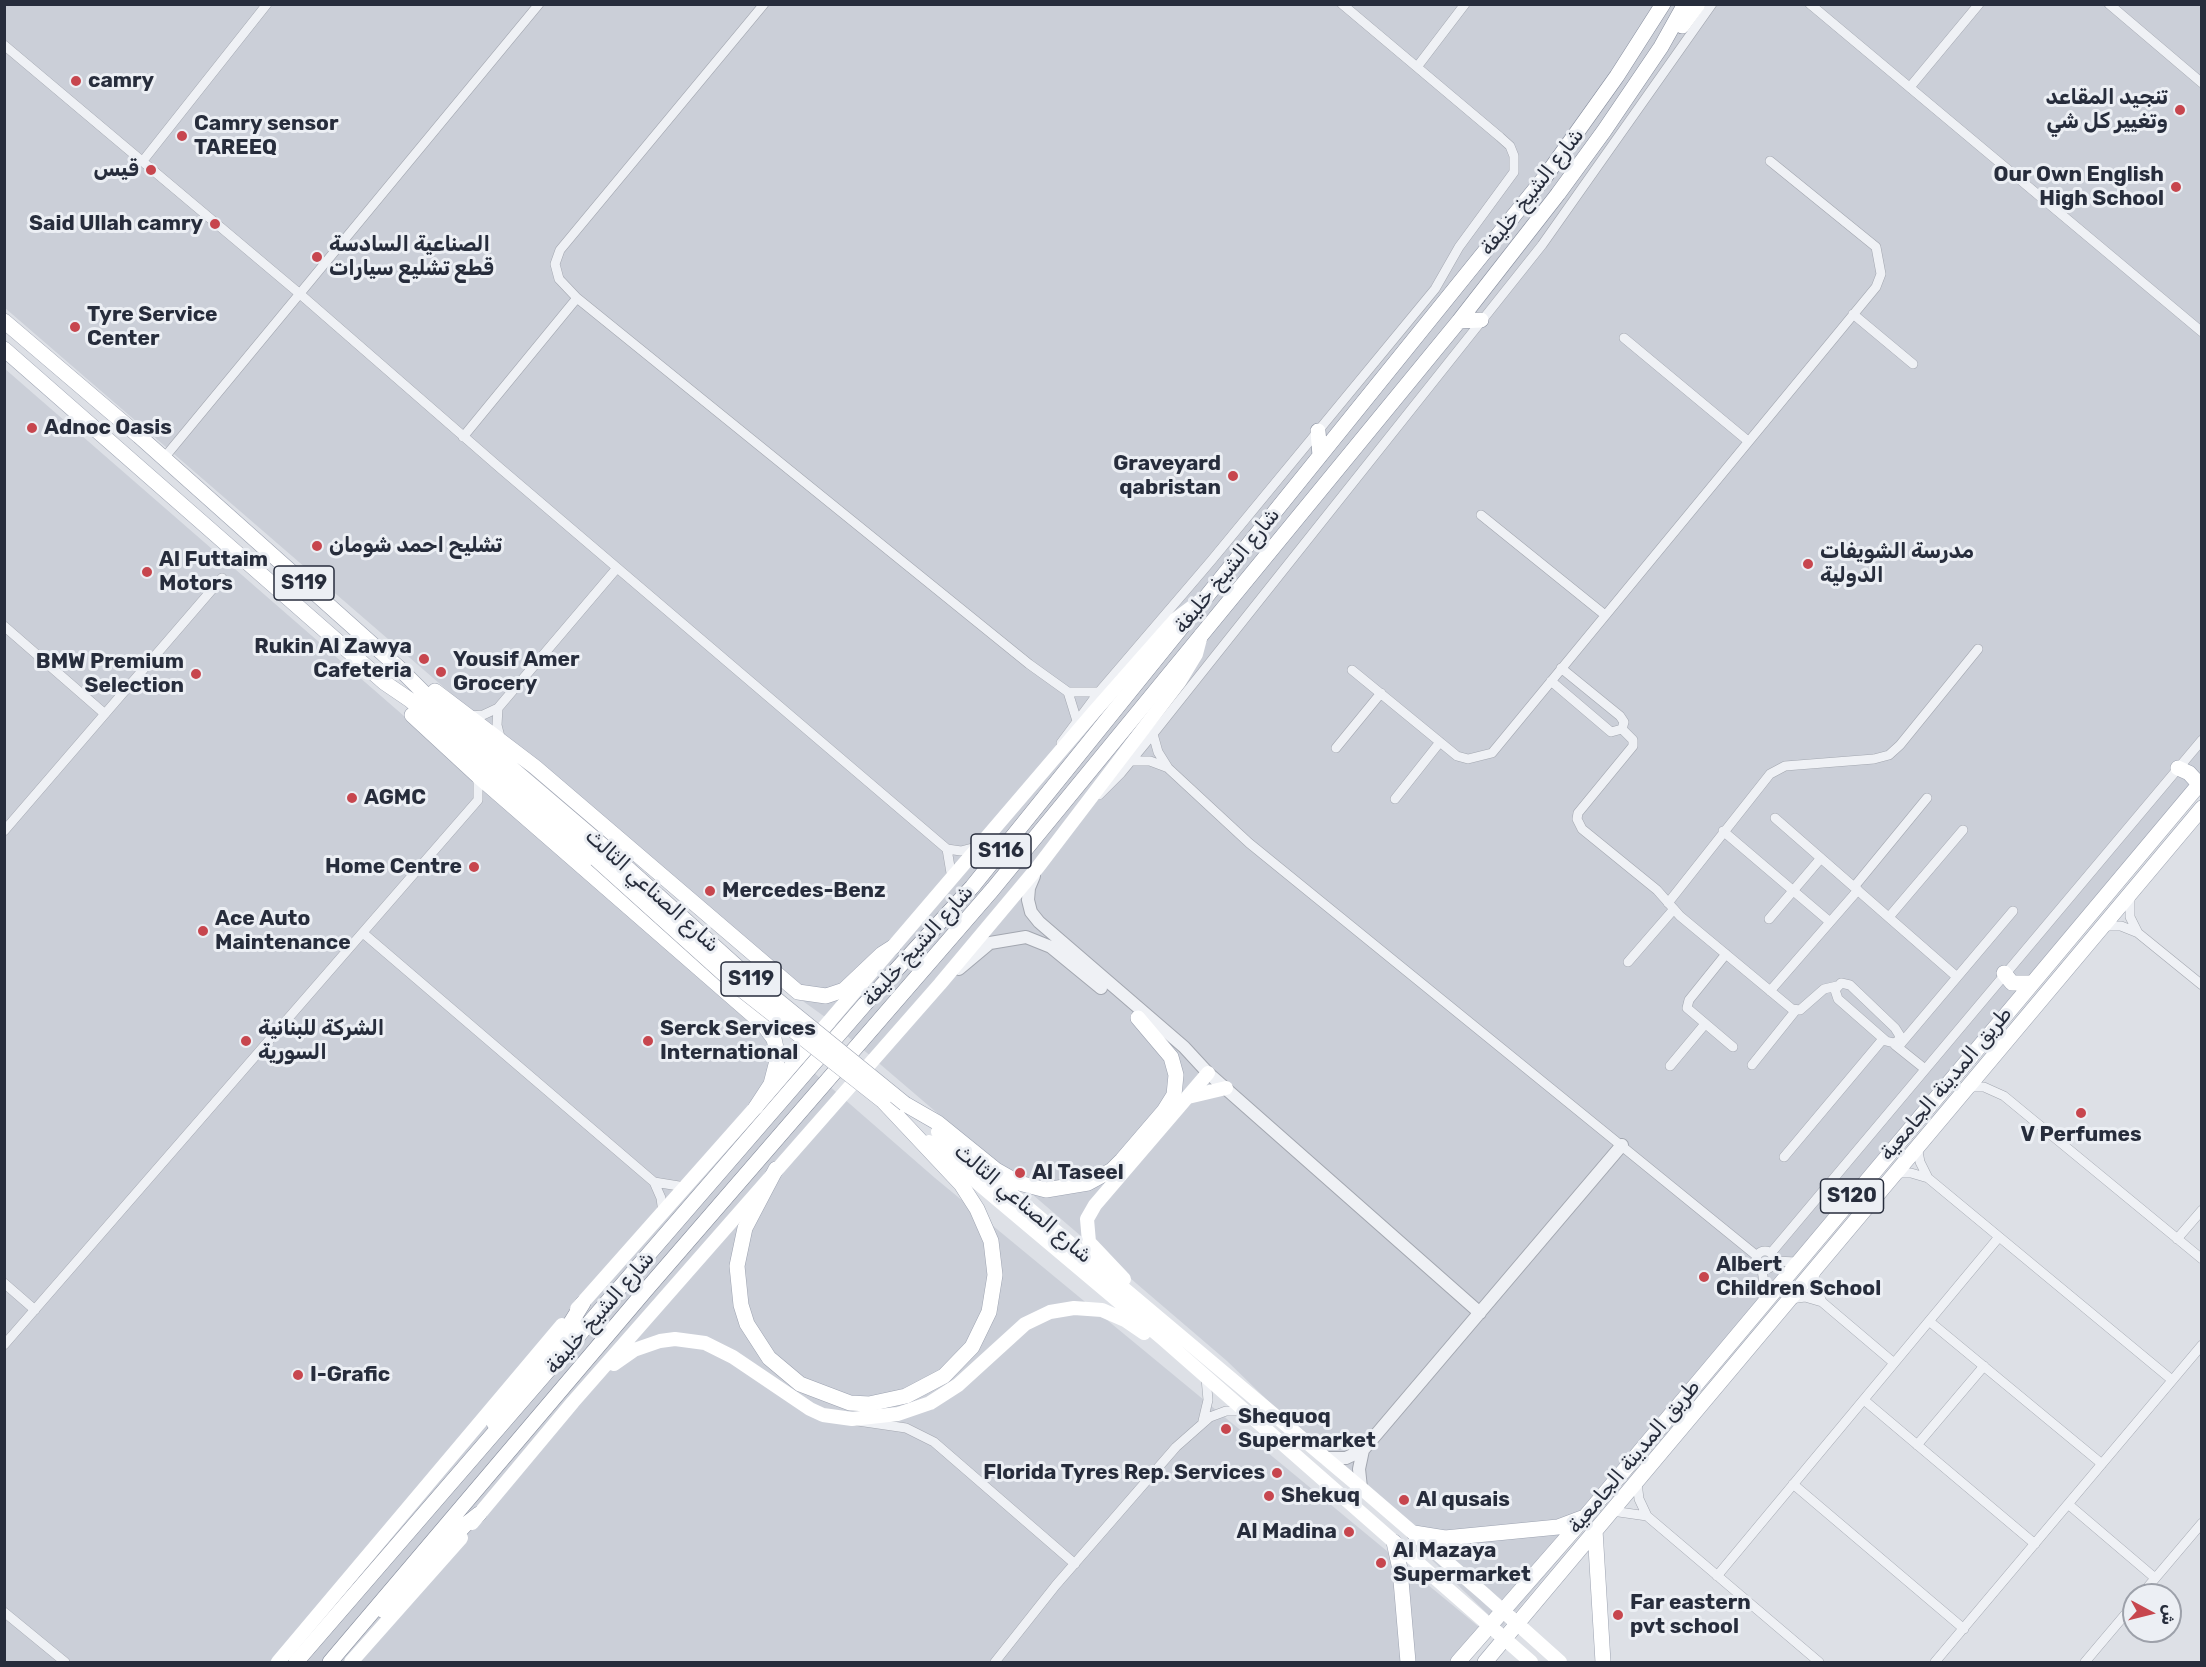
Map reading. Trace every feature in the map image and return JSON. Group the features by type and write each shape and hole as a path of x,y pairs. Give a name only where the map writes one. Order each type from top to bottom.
{"main road":[{"path":"1648,28 1653,4"},
{"name":"شارع الشيخ خليفة","path":"296,1662 480,1452 865,1004 972,887 1545,177 1584,124 1663,4"},
{"name":"شارع الشيخ خليفة","path":"330,1662 622,1318 969,917 1459,321 1558,194 1661,47 1685,4"},
{"path":"1661,47 1698,4"},
{"path":"1459,321 1481,320"},
{"name":"شارع الصناعي الثالث","path":"4,321 164,458 399,668 599,853 737,986 1133,1297 1414,1533 1560,1662"},
{"name":"شارع الصناعي الثالث","path":"4,349 385,683 410,700 599,853 905,1104 938,1123 968,1168 1242,1411 1531,1662"},
{"path":"1318,431 1320,456"},
{"path":"278,1662 535,1354 756,1107 1176,619 1206,597"},
{"path":"351,1662 440,1564 573,1402 940,984 1038,867 1179,682 1196,654 1202,635"},
{"path":"399,668 421,680 502,741 798,992 826,996 844,990 882,954 893,947"},
{"path":"385,683 407,710 478,776 770,1031 777,1048 777,1067 771,1084 756,1107"},
{"path":"2178,768 2200,782"},
{"name":"طريق المدينة الجامعية","path":"1458,1662 1585,1517 1796,1262 2200,782"},
{"name":"طريق المدينة الجامعية","path":"1488,1658 1510,1644 1517,1624 1964,1087 2202,808"},
{"path":"2004,973 2012,983 2030,983"},
{"path":"968,1168 1046,1190 1076,1187 1112,1170 1164,1112 1176,1085 1171,1057 1138,1018"},
{"path":"1133,1297 1122,1278 1089,1242 1086,1235 1087,1219 1095,1205 1188,1097 1203,1069"},
{"path":"1188,1097 1226,1088"},
{"path":"1868,1204 1864,1201 1863,1194 1879,1164"},
{"path":"776,1169 745,1228 739,1247 736,1266 741,1305 757,1342 783,1372 818,1392 850,1403 888,1401 924,1388 944,1376 959,1363 982,1330 994,1292 994,1258 968,1168"},
{"path":"480,1452 498,1416 570,1324 583,1303"},
{"path":"573,1402 593,1388 616,1362 634,1350 660,1341 691,1340 705,1343 733,1357 810,1409 823,1415 852,1419 898,1414 930,1403 963,1380 1025,1324 1060,1309 1088,1308 1110,1312 1148,1336 1163,1339"},
{"path":"355,1633 384,1611 465,1525 479,1514"},
{"path":"1414,1533 1445,1538 1558,1527 1585,1517"},
{"path":"1595,1530 1603,1662"},
{"path":"1394,1542 1401,1569 1408,1662"},
{"path":"1516,1597 1520,1606 1528,1611"},
{"path":"1476,1614 1487,1610 1491,1599"},
{"path":"1510,1644 1519,1642 1529,1635"},
{"path":"1476,1642 1487,1645 1488,1658"}],"street":[{"path":"142,162 267,4"},
{"path":"164,458 539,4"},
{"path":"764,4 560,250 556,257 556,272 559,279 577,298 1029,664 1068,692 1084,694 1100,692"},
{"path":"1058,754 1062,740 1100,692 1435,289 1460,247 1510,181 1515,164 1510,146 1342,4"},
{"path":"1417,67 1465,4"},
{"path":"1085,806 1105,790 1153,734 1542,245 1712,4"},
{"path":"1810,4 2202,333"},
{"path":"1910,87 1979,4"},
{"path":"2109,4 2202,83"},
{"path":"4,45 300,294 463,437 946,849 968,850 981,845"},
{"path":"1352,670 1461,758 1488,756 1853,314 1878,283 1881,274 1878,251 1770,161"},
{"path":"463,437 577,298"},
{"path":"1853,314 1913,364"},
{"path":"1624,338 1748,441"},
{"path":"1481,515 1605,615"},
{"path":"467,715 483,715 498,708 617,568"},
{"path":"4,831 222,578"},
{"path":"4,626 105,714"},
{"path":"1628,962 1671,906 1723,831 1764,781 1777,769 1794,765 1874,759 1889,755 1900,745 1978,649"},
{"path":"1562,668 1623,719 1622,729"},
{"path":"1551,681 1611,732 1622,729"},
{"path":"1068,692 1077,721"},
{"path":"1336,748 1381,693"},
{"path":"1582,707 1593,694"},
{"path":"498,708 497,725 502,741"},
{"path":"1622,729 1631,737 1633,746 1578,813 1578,824 1657,890 1671,906 1726,954 1770,991 1797,1010"},
{"path":"1153,734 1158,753 1168,768 1219,816 1311,895 1757,1256"},
{"path":"1762,1269 1770,1268 1773,1257 1925,1069 2202,740"},
{"path":"1395,799 1440,742"},
{"path":"1131,761 1150,761 1168,768"},
{"path":"4,1345 478,800 478,776"},
{"path":"478,800 504,798"},
{"path":"1770,991 1830,922 1927,798"},
{"path":"1775,818 1957,977"},
{"path":"1889,917 1963,830"},
{"path":"1723,831 1830,922"},
{"path":"946,849 952,880"},
{"path":"1769,919 1821,858"},
{"path":"1038,867 1028,894 1029,906 1035,917 1184,1047 1203,1069"},
{"path":"2133,888 2129,907 2133,926 2138,933 2202,985"},
{"path":"1896,1045 2013,911"},
{"path":"2099,927 2121,926 2138,933"},
{"path":"363,933 654,1182 661,1198 663,1213"},
{"path":"940,984 990,943 1026,937 1052,947 1188,1060 1226,1088 1480,1313"},
{"path":"1726,954 1688,1003 1689,1011 1733,1047"},
{"path":"1752,1065 1797,1010 1804,1008 1824,989 1845,983 1850,985 1899,1031 1900,1036 1896,1045"},
{"path":"1837,986 1835,995 1838,999 1883,1039 1896,1045 1925,1069"},
{"path":"1670,1066 1705,1024"},
{"path":"1784,1157 1883,1039"},
{"path":"1964,1087 1984,1087 2004,1096 2202,1259"},
{"path":"1917,1144 1920,1162 1928,1178"},
{"path":"1326,1458 1346,1458 1363,1450 1622,1145"},
{"path":"1894,1173 1911,1173 1928,1178 2172,1380"},
{"path":"654,1182 685,1187"},
{"path":"2177,1239 2202,1210"},
{"path":"1717,1576 1999,1237"},
{"path":"1766,1298 1762,1269 1756,1263 1757,1256 1763,1251 1773,1257 1796,1262"},
{"path":"1816,1266 1815,1285 1822,1302"},
{"path":"4,1283 35,1310"},
{"path":"1788,1300 1805,1297 1822,1302 1894,1362"},
{"path":"1929,1321 2102,1464"},
{"path":"1935,1662 2202,1345"},
{"path":"1917,1445 1984,1366"},
{"path":"1203,1421 1208,1400 1206,1378"},
{"path":"1864,1400 2035,1544"},
{"path":"995,1662 1075,1564 1176,1447 1203,1421 1226,1411 1242,1411"},
{"path":"852,1419 906,1428 934,1442 1075,1564"},
{"path":"1361,1488 1359,1469 1363,1450"},
{"path":"1637,1481 1639,1499 1647,1516 1819,1662"},
{"path":"1793,1484 1964,1629"},
{"path":"2068,1504 2155,1578"},
{"path":"1612,1511 1647,1516"},
{"path":"2151,1583 2199,1530"},
{"path":"4,1612 65,1662"},
{"path":"2085,1662 2122,1618"}],"shaded area":[{"path":"5,5 2201,5 2201,793 1502,1628 1227,1361 825,1017 779,984 469,709 5,308"},
{"path":"4,368 935,1178 1479,1627 1449,1662 5,1662"}],"place":[{"name":"camry","path":"76,81"},
{"name":"تنجيد المقاعد وتغيير كل شي","path":"2180,110"},
{"name":"Camry sensor TAREEQ","path":"182,136"},
{"name":"قيس","path":"151,170"},
{"name":"Our Own English High School","path":"2176,187"},
{"name":"Said Ullah camry","path":"215,224"},
{"name":"الصناعية السادسة قطع تشليع سيارات","path":"317,257"},
{"name":"Tyre Service Center","path":"75,327"},
{"name":"Adnoc Oasis","path":"32,428"},
{"name":"Graveyard qabristan","path":"1233,476"},
{"name":"تشليح احمد شومان","path":"317,546"},
{"name":"مدرسة الشويفات الدولية","path":"1808,564"},
{"name":"Al Futtaim Motors","path":"147,572"},
{"name":"Rukin Al Zawya Cafeteria","path":"424,659"},
{"name":"Yousif Amer Grocery","path":"441,672"},
{"name":"BMW Premium Selection","path":"196,674"},
{"name":"AGMC","path":"352,798"},
{"name":"Home Centre","path":"474,867"},
{"name":"Mercedes-Benz","path":"710,891"},
{"name":"Ace Auto Maintenance","path":"203,931"},
{"name":"الشركة للبنانية السورية","path":"246,1041"},
{"name":"Serck Services International","path":"648,1041"},
{"name":"V Perfumes","path":"2081,1113"},
{"name":"Al Taseel","path":"1020,1173"},
{"name":"Albert Children School","path":"1704,1277"},
{"name":"I-Grafic","path":"298,1375"},
{"name":"Shequoq Supermarket","path":"1226,1429"},
{"name":"Florida Tyres Rep. Services","path":"1277,1473"},
{"name":"Shekuq","path":"1269,1496"},
{"name":"Al qusais","path":"1404,1500"},
{"name":"Al Madina","path":"1349,1532"},
{"name":"Al Mazaya Supermarket","path":"1381,1563"},
{"name":"Far eastern pvt school","path":"1618,1615"}]}
